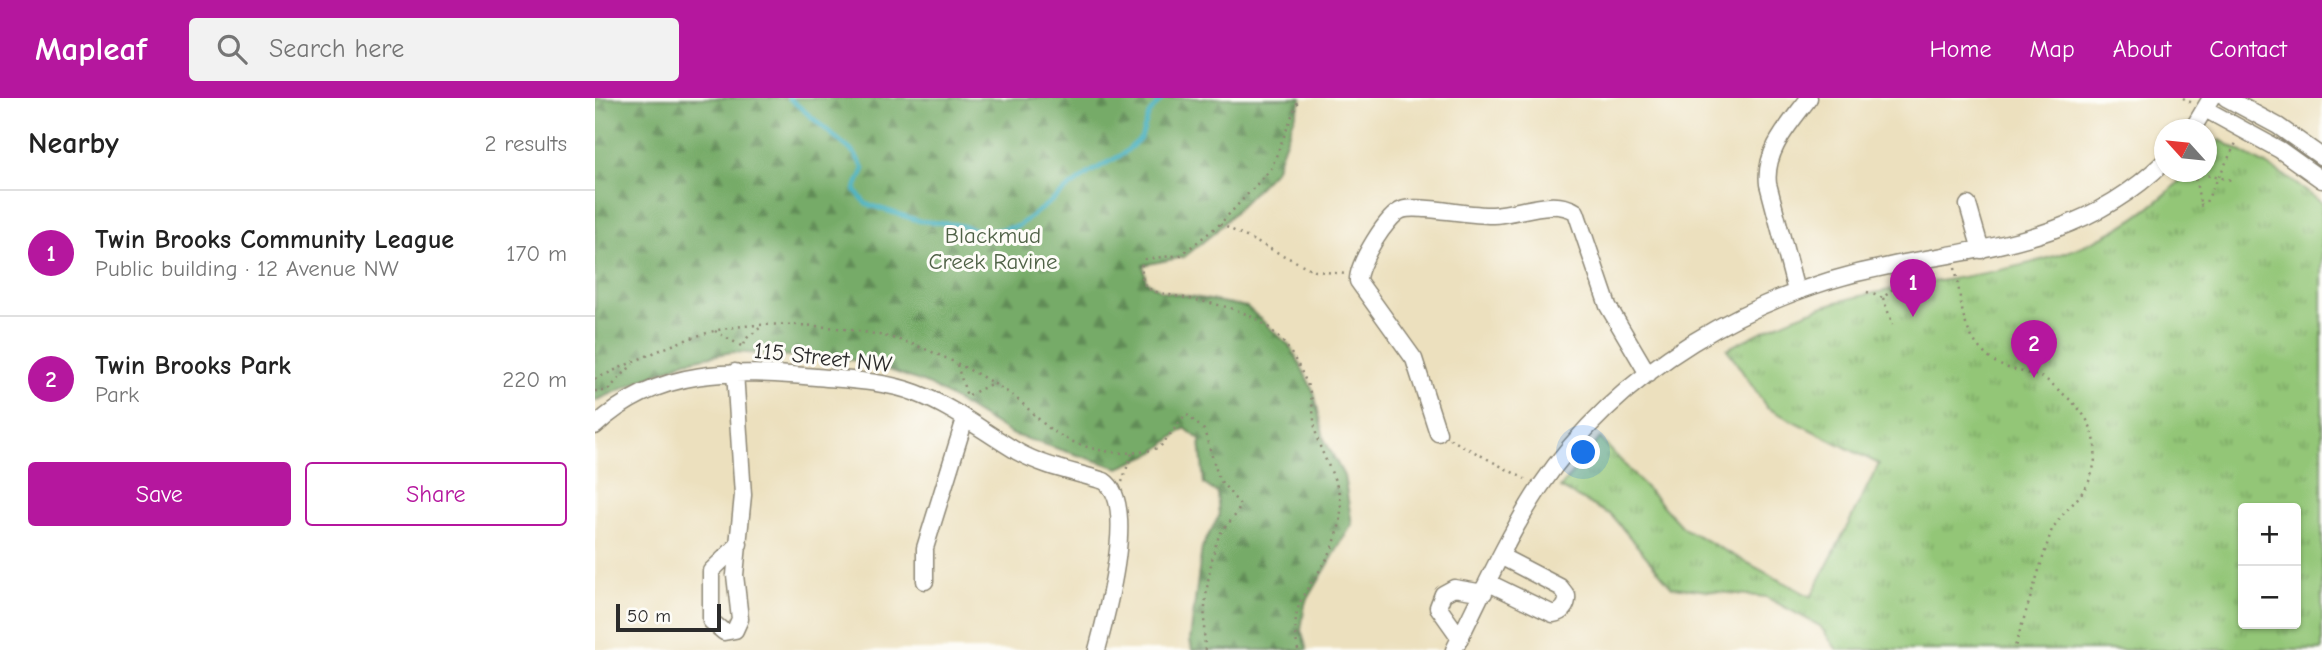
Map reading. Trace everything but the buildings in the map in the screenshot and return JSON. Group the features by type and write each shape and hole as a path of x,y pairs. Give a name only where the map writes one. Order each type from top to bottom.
{"street":[{"path":"1796,291 1771,197 1767,166 1773,150 1809,98"},
{"path":"2226,98 2278,125 2322,157"},
{"path":"2203,103 2280,150 2322,180"},
{"path":"1457,644 1540,488 1582,433 1648,374 1720,325 1796,291 1887,266 2038,237 2081,220 2136,187 2154,171"},
{"path":"1438,433 1413,359 1395,330 1364,293 1357,275 1363,259 1399,210 1414,208 1477,216 1554,205 1570,208 1581,219 1608,306 1648,374"},
{"path":"1968,205 1981,250"},
{"path":"735,372 743,495 739,544 735,586 739,626 735,630 724,632 711,621 711,571 739,544"},
{"name":"115 Street NW","path":"595,426 637,396 671,380 735,372 876,383 921,396 1030,458 1104,481 1113,489"},
{"path":"925,581 925,548 965,419"},
{"path":"1097,650 1115,565 1119,507 1113,489"},
{"path":"1457,644 1437,607 1443,594 1454,588 1486,588 1553,614 1561,611 1566,604 1567,596 1560,587 1502,557"}],"path":[{"path":"1298,650 1296,610 1335,539 1340,514 1336,477 1318,440 1308,385 1293,355 1266,325 1245,310 1152,291 1143,283 1141,266 1146,259 1181,255 1220,224 1271,169 1299,98"},
{"path":"2183,98 2203,103"},
{"path":"2232,180 2218,177 2236,143"},
{"path":"2196,182 2200,206 2206,202 2216,182"},
{"path":"1220,224 1315,271 1357,275"},
{"path":"1955,268 1962,316 1977,346 2004,368 2045,379 2078,405 2091,425 2096,445 2087,485 2057,518 2051,532 2014,650"},
{"path":"1883,298 1896,286"},
{"path":"1867,292 1883,298 1893,325"},
{"path":"715,331 743,347 747,338 763,326"},
{"path":"595,391 607,391 635,362"},
{"path":"957,365 967,396 993,383"},
{"path":"1438,433 1525,479"},
{"path":"1113,489 1126,480 1132,453"}],"green space":[{"name":"Blackmud Creek Ravine","path":"595,98 1302,98 1275,170 1215,232 1184,257 1143,265 1146,281 1162,291 1247,307 1291,347 1314,392 1324,439 1344,476 1352,524 1305,604 1301,630 1307,650 1192,650 1190,640 1202,547 1219,516 1217,493 1204,484 1200,440 1185,428 1155,452 1119,468 1011,434 930,385 865,361 732,352 686,361 595,401"},
{"path":"2220,140 2284,175 2322,203 2322,650 1837,650 1820,626 1766,597 1672,587 1611,515 1560,488 1600,438 1683,528 1811,597 1879,464 1767,408 1727,349 1790,319 1839,301 1991,272 2074,249 2114,231 2152,206 2177,182 2217,182 2217,142"}],"waterway":[{"path":"789,98 854,153 864,169 855,190 866,204 920,221 954,224 986,232 1018,226 1089,173 1123,154 1141,138 1149,114 1163,98"}],"place":[{"name":"Twin Brooks Community League","path":"1913,317"},
{"name":"Twin Brooks Park","path":"2034,378"}]}
